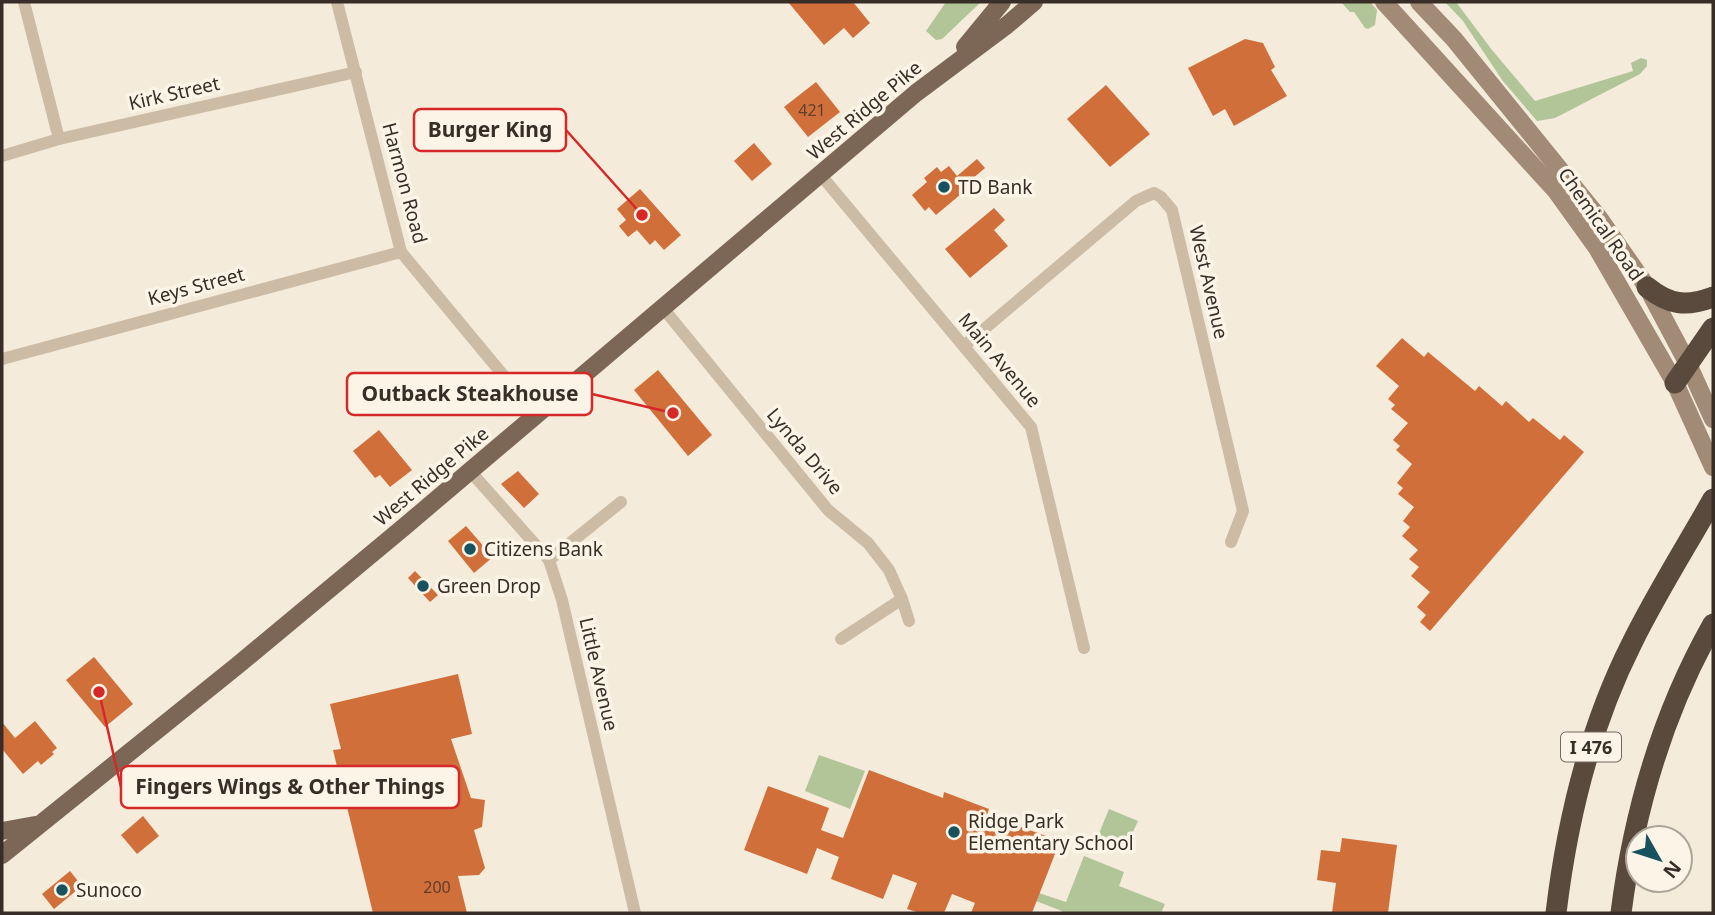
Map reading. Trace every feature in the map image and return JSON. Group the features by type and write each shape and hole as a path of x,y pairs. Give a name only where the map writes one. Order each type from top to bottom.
{"highway":[{"path":"1647,287 1661,298 1681,304 1713,297"},
{"path":"1675,383 1713,328"},
{"name":"I 476","path":"1556,913 1573,816 1598,725 1632,643 1713,499"},
{"path":"1621,913 1627,866 1642,797 1656,752 1678,694 1712,627"}],"main road":[{"name":"West Ridge Pike","path":"947,69 1002,2"},
{"name":"West Ridge Pike","path":"2,855 238,665 537,416 820,174 947,69 1034,2"},
{"name":"Chemical Road","path":"1384,2 1556,191 1597,248 1675,383 1713,467"},
{"name":"Chemical Road","path":"1419,2 1454,39 1574,186 1647,287 1688,364 1713,419"},
{"path":"2,831 39,824"}],"street":[{"path":"24,2 59,139"},
{"name":"Harmon Road","path":"337,2 401,252 537,416"},
{"name":"Kirk Street","path":"2,156 59,139 356,72"},
{"name":"Main Avenue","path":"820,174 1031,426 1084,648"},
{"name":"West Avenue","path":"964,346 1136,201 1154,194 1161,197 1172,210 1243,511 1231,542"},
{"name":"Keys Street","path":"2,359 401,252"},
{"name":"Lynda Drive","path":"663,308 828,510 868,543 889,569 909,621"},
{"name":"Little Avenue","path":"470,471 549,561 562,600 635,913"},
{"path":"549,561 621,502"},
{"path":"841,639 902,599"}],"green space":[{"path":"946,2 981,2 942,39 936,40 926,31"},
{"path":"1341,2 1370,2 1377,10 1375,25 1365,28 1354,12 1350,12"},
{"path":"1445,2 1456,2 1535,101 1633,71 1631,63 1641,58 1647,60 1647,66 1640,74 1555,118 1537,121 1502,80 1463,21"},
{"path":"819,755 865,771 850,809 805,791"},
{"path":"1109,809 1138,821 1126,847 1098,836"},
{"path":"1084,856 1124,872 1119,886 1165,904 1161,913 1062,913 1036,901 1039,893 1066,902"}],"building":[{"path":"788,2 853,2 870,23 853,38 844,28 824,45"},
{"path":"1245,39 1263,43 1275,67 1271,70 1287,96 1234,126 1225,109 1213,116 1188,68"},
{"path":"816,82 840,112 808,137 784,107"},
{"path":"1106,85 1150,134 1110,167 1067,119"},
{"path":"754,143 772,164 752,181 734,161"},
{"name":"TD Bank","path":"977,159 985,168 965,185 967,189 936,215 929,207 925,211 912,195 927,182 924,178 937,167 941,172 949,166 957,176"},
{"path":"640,189 681,235 664,250 655,240 650,245 637,230 628,237 619,226 626,220 617,209"},
{"path":"994,208 1005,220 994,230 1008,246 970,278 945,249"},
{"path":"1402,338 1424,357 1428,352 1475,391 1479,386 1502,406 1506,401 1529,422 1533,418 1560,440 1564,435 1584,452 1430,631 1420,622 1426,615 1417,607 1430,592 1411,576 1419,567 1409,559 1418,550 1402,536 1410,527 1403,521 1414,507 1398,494 1403,488 1397,483 1412,464 1396,450 1400,446 1393,440 1408,423 1391,409 1395,405 1388,399 1399,386 1376,366"},
{"path":"658,370 712,435 688,456 634,390"},
{"path":"379,430 412,470 390,487 380,475 375,478 353,451"},
{"path":"518,471 539,494 524,508 501,484"},
{"name":"Citizens Bank","path":"466,526 493,557 474,573 448,541"},
{"name":"Green Drop","path":"415,571 438,595 430,602 408,578"},
{"path":"94,657 133,704 105,727 66,680"},
{"path":"458,674 472,734 451,739 471,798 485,800 482,827 474,830 485,868 479,875 458,876 467,913 373,913 333,750 341,749 330,704"},
{"path":"35,721 57,748 41,765 38,761 23,774 2,749 2,722 15,738"},
{"path":"869,770 943,798 944,792 989,809 987,815 1060,841 1032,913 971,913 975,903 952,894 944,913 920,913 907,909 917,883 893,874 883,899 831,879 839,857 817,848 807,874 744,850 768,786 829,808 821,830 843,838"},
{"path":"143,816 159,836 137,854 121,835"},
{"path":"1342,838 1397,845 1388,913 1332,913 1336,883 1317,880 1321,850 1340,852"},
{"name":"Sunoco","path":"70,871 82,886 54,909 42,894"}],"place":[{"name":"TD Bank","path":"944,187"},
{"name":"Burger King","path":"642,215"},
{"name":"Outback Steakhouse","path":"673,413"},
{"name":"Citizens Bank","path":"470,549"},
{"name":"Green Drop","path":"423,586"},
{"name":"Fingers Wings & Other Things","path":"99,692"},
{"name":"Ridge Park Elementary School","path":"954,832"},
{"name":"Sunoco","path":"62,890"}]}
